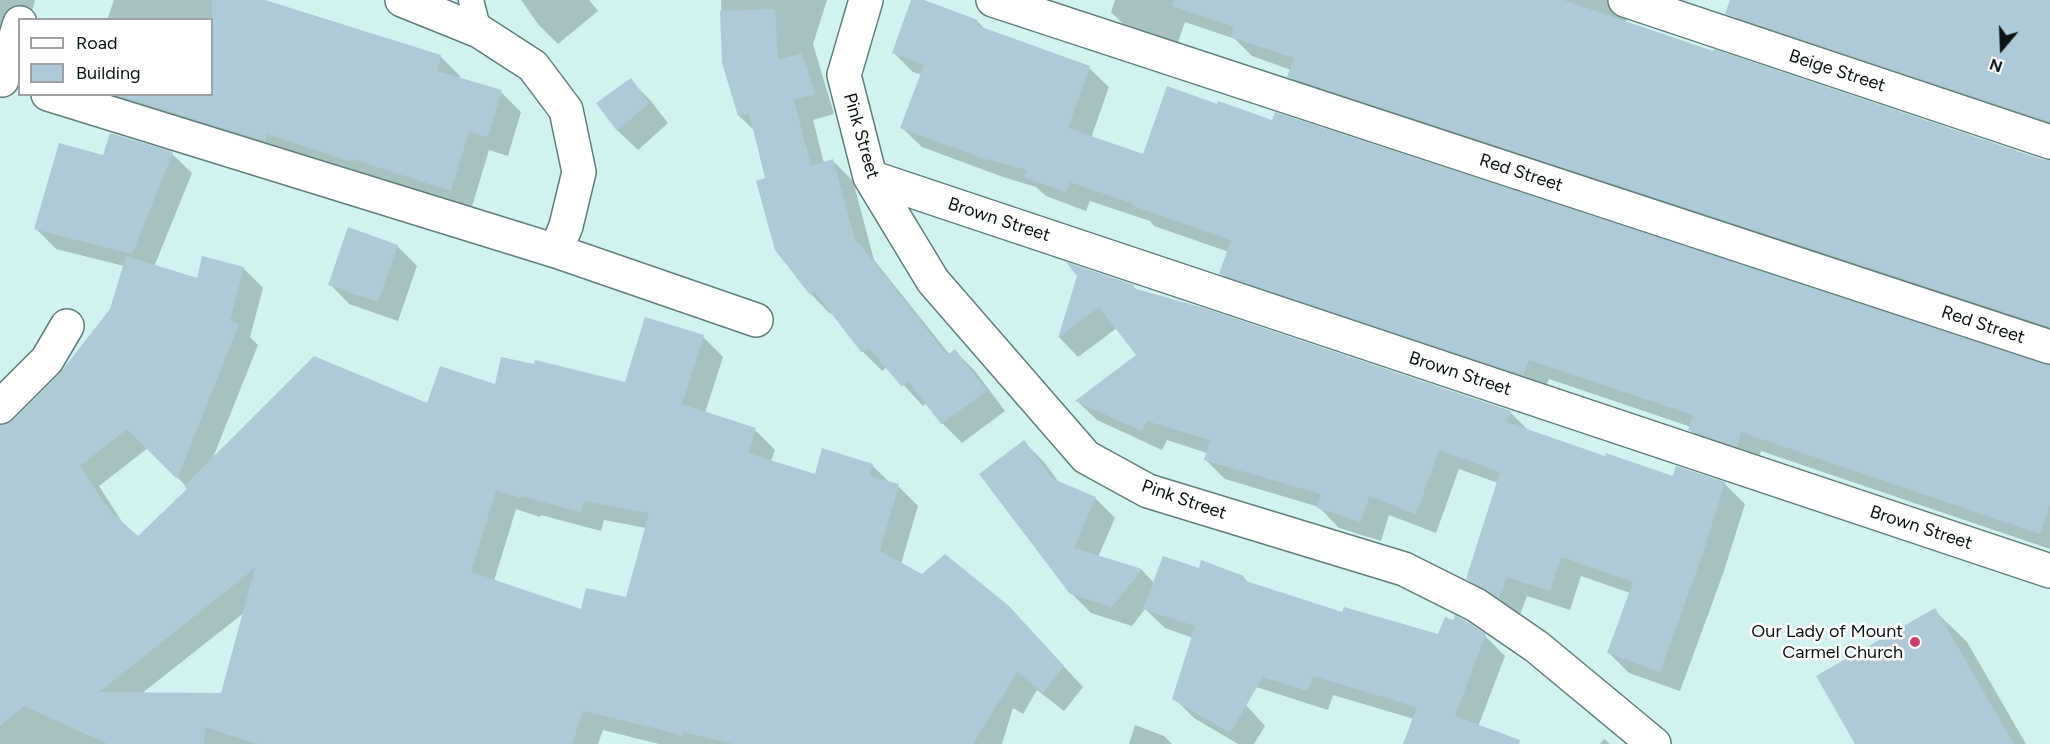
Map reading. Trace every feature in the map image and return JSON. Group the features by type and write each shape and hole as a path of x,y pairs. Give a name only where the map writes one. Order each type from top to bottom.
{"street":[{"path":"21,18 26,0"},
{"path":"402,0 479,31 532,66 566,110 579,172 566,226 556,251"},
{"name":"Pink Street","path":"866,0 844,75 870,177 933,281 1086,457 1148,491 1404,569 1466,600 1537,647 1654,744"},
{"name":"Red Street","path":"993,0 2050,346"},
{"name":"Beige Street","path":"1625,0 2050,142"},
{"path":"7,82 18,30"},
{"path":"54,96 556,251 756,320"},
{"name":"Brown Street","path":"870,177 2050,571"},
{"path":"0,407 47,360 67,326"}],"lane":[{"path":"471,0 479,31"}],"building":[{"path":"212,0 265,0 441,55 437,71 502,90 488,137 469,131 451,191 267,134 265,141 119,96 213,96"},
{"path":"911,0 924,0 978,20 976,25 1090,66 1068,128 1143,154 1167,86 1272,120 1275,112 2050,365 2050,504 2040,534 1741,432 1737,447 1688,430 1693,415 1529,360 1523,375 1219,274 1231,240 1070,182 1066,192 1024,177 1027,170 982,158 900,128 924,65 892,53"},
{"path":"1173,0 1563,0 2044,160 2050,160 2050,327 1287,77 1294,58 1231,37 1234,27 1172,6"},
{"path":"1730,0 2050,0 2050,122 1725,14"},
{"path":"775,9 778,60 802,53 815,94 794,100 811,166 833,159 856,244 857,241 947,355 955,349 987,391 941,424 908,381 902,387 868,347 861,352 814,291 810,295 775,250 756,181 765,178 749,113 738,116 722,63 720,11"},
{"path":"631,78 649,103 617,131 596,103"},
{"path":"110,133 173,152 132,254 34,229 59,143 103,155"},
{"path":"348,227 398,245 378,302 328,285"},
{"path":"126,256 197,278 202,256 244,267 230,320 239,324 177,479 127,429 80,466 109,510 138,536 187,489 184,486 314,356 427,403 440,366 495,384 501,357 534,364 535,360 625,382 645,317 704,335 682,404 756,428 748,453 815,474 822,448 873,464 869,476 899,484 880,551 922,574 945,554 1009,606 1064,666 1043,692 1017,672 973,744 734,744 683,732 682,736 583,711 572,744 257,744 205,727 204,744 108,744 24,706 0,726 0,425 13,420 60,373 110,309","holes":["496,490 581,512 584,501 649,513 626,597 586,588 581,609 471,572","255,568 221,693 99,692"]},
{"path":"1066,262 1134,285 1133,288 1207,309 1511,411 1507,422 1605,456 1606,453 1673,476 1676,466 1725,482 1704,550 1660,672 1607,653 1633,582 1561,557 1550,591 1507,577 1499,598 1466,579 1500,472 1439,450 1416,514 1369,496 1361,522 1317,508 1321,494 1204,460 1210,440 1147,421 1142,431 1075,401 1136,355 1099,307 1058,338 1077,276"},
{"path":"1024,440 1053,479 1096,497 1074,548 1142,569 1112,607 1070,594 979,474"},
{"path":"1163,556 1199,568 1201,560 1244,576 1243,580 1342,612 1344,607 1438,634 1445,617 1453,620 1455,615 1486,634 1455,716 1520,740 1519,744 1403,744 1417,707 1313,676 1308,691 1263,677 1230,733 1172,699 1195,626 1143,609"},
{"name":"Our Lady of Mount Carmel Church","path":"1935,608 2014,744 1855,744 1816,676"}],"place":[{"name":"Our Lady of Mount Carmel Church","path":"1915,642"}]}
